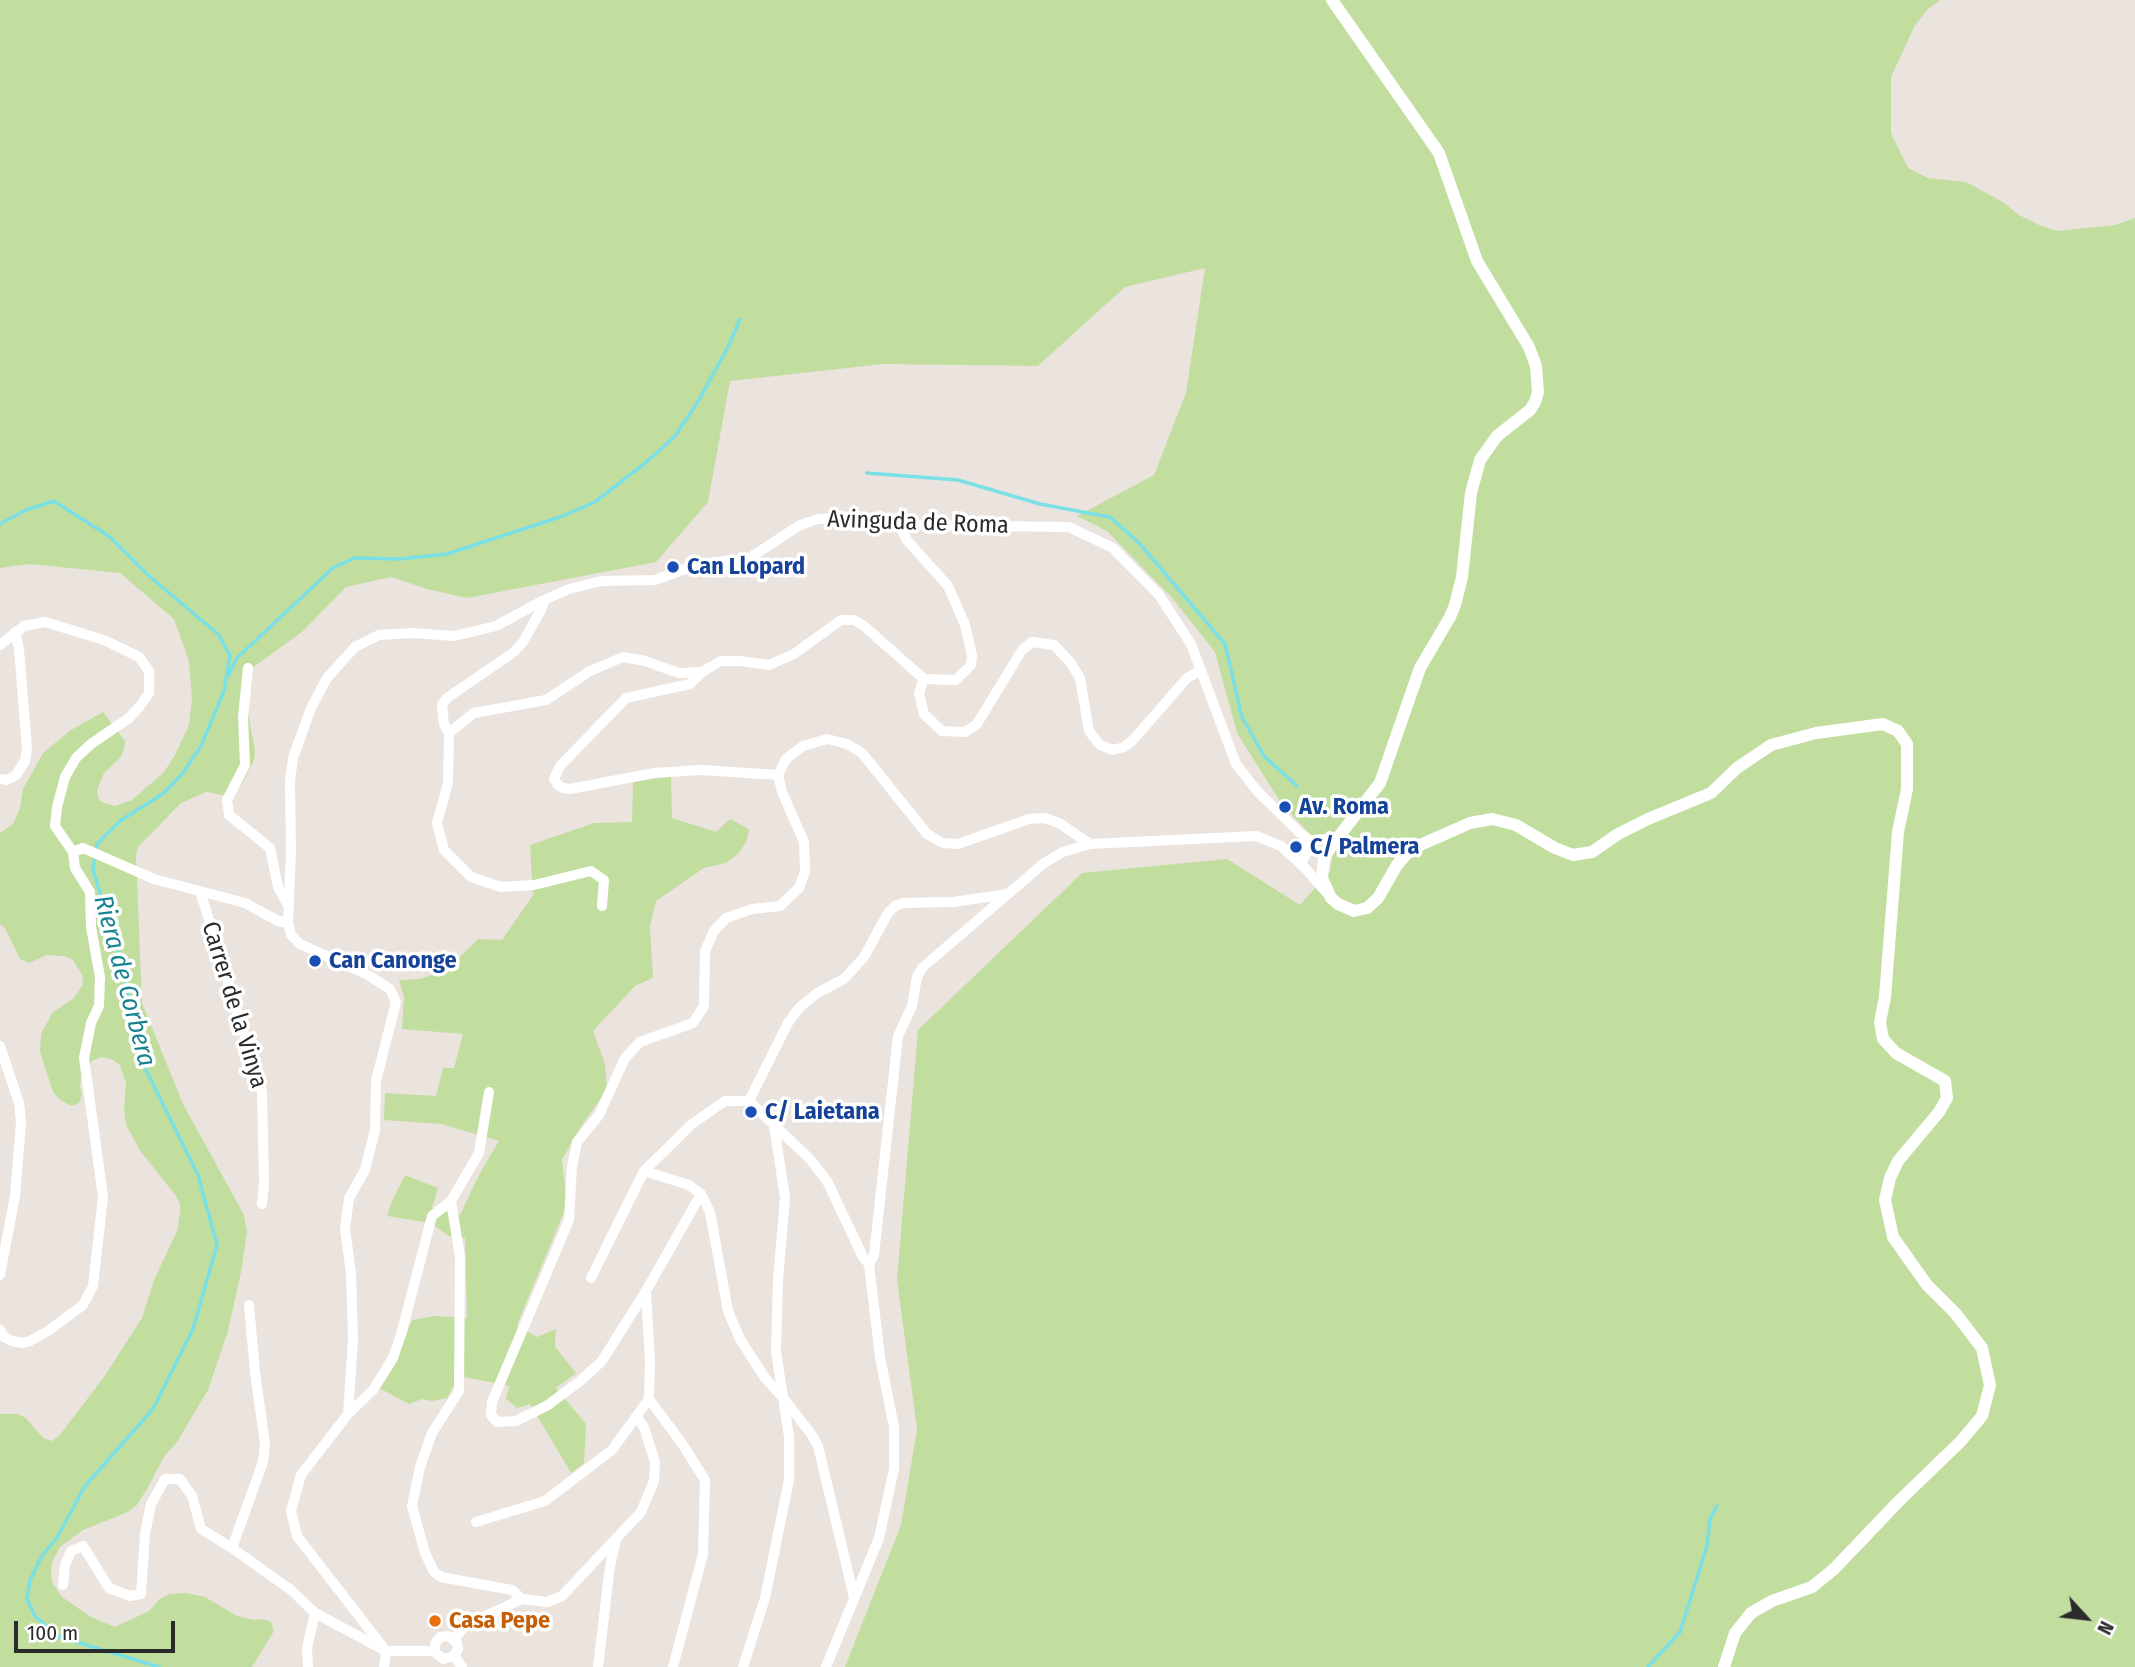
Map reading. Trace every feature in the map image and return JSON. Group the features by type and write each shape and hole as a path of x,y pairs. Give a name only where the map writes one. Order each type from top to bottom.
{"street":[{"path":"1302,865 1316,869 1324,861 1380,783 1420,668 1451,617 1455,605 1462,578 1473,483 1480,460 1497,436 1530,410 1538,392 1536,366 1529,346 1477,261 1439,153 1332,0"},
{"name":"Avinguda de Roma","path":"288,923 290,781 293,758 311,709 327,678 355,648 379,635 414,633 454,636 496,626 569,589 602,581 654,580 697,566 748,559 800,525 818,519 835,518 900,525 1069,527 1113,548 1159,595 1191,644 1236,764 1305,841 1321,852 1324,861"},
{"path":"779,775 701,770 654,772 570,789 558,785 554,779 560,766 626,698 690,684 702,672 721,661 740,660 769,666 780,662 841,620 854,620 864,626 923,679 956,680 971,665 972,654 965,625 948,586 906,539 900,525"},
{"path":"544,600 523,642 514,652 447,698 442,705 444,724 449,733 448,783 437,823 444,850 471,877 501,887 534,886 591,871 604,880 602,906"},
{"path":"0,645 24,626 45,622 104,640 139,657 149,671 149,693 141,706 129,719 91,744 76,758 65,776 55,826 78,850 100,856 154,880 245,903 278,921 288,923 291,935 300,944 368,975 390,989 396,1002 376,1081 375,1130 365,1170 349,1198 345,1229 351,1273 353,1340 348,1414"},
{"path":"0,779 7,780 16,775 25,761 27,748 19,649 15,632"},
{"path":"923,679 919,693 924,714 942,731 965,732 977,724 1022,650 1031,642 1054,645 1080,678 1089,731 1093,739 1100,746 1113,750 1124,747 1133,740 1187,678 1201,670"},
{"path":"449,733 474,713 546,700 590,671 623,657 635,658 679,673 702,672"},
{"path":"248,668 243,717 245,765 228,800 229,815 270,849 278,887 288,906"},
{"path":"869,1264 874,1255 898,1036 912,1006 917,977 929,961 1053,857 1090,844 1256,836 1273,841 1302,865 1331,898 1354,911 1367,908 1378,898 1397,865 1411,849 1470,822 1492,818 1516,825 1555,848 1573,855 1592,852 1618,834 1648,819 1711,793 1737,768 1771,745 1816,733 1883,724 1898,731 1907,744 1908,789 1898,832 1885,997 1880,1022 1883,1039 1896,1053 1944,1081 1947,1098 1939,1112 1898,1161 1890,1178 1885,1200 1893,1237 1927,1284 1956,1314 1982,1348 1990,1385 1982,1416 1961,1441 1834,1569 1812,1587 1772,1601 1751,1613 1735,1633 1724,1667"},
{"path":"701,1194 646,1291 602,1361 548,1405 516,1421 497,1422 491,1415 492,1402 569,1220 572,1167 577,1142 598,1115 625,1058 640,1042 693,1023 704,1006 705,951 714,931 726,918 752,909 780,906 799,888 805,872 804,842 782,792 779,775 786,759 803,746 827,739 846,744 862,753 927,834 943,843 958,844 1029,819 1045,818 1059,823 1090,844"},
{"path":"1302,865 1305,841 1338,838"},
{"path":"0,1330 4,1337 12,1341 22,1343 30,1340 56,1326 83,1305 93,1286 103,1197 83,1058 91,1024 99,1006 100,977 91,927 90,892 75,869 78,850"},
{"path":"1324,861 1322,878 1331,898"},
{"name":"Carrer de la Vinya","path":"200,891 262,1092 262,1204"},
{"path":"749,1101 799,1008 817,993 845,979 864,957 888,913 895,906 902,903 953,902 1008,894"},
{"path":"0,1046 19,1103 21,1132 15,1196 0,1275"},
{"path":"384,1667 386,1651 297,1536 291,1511 301,1475 348,1414 373,1390 393,1358 432,1216 452,1201 479,1153 489,1092"},
{"path":"590,1278 644,1171 692,1124 725,1101 749,1101 809,1158 827,1181 863,1257 869,1264 896,1454 878,1538 826,1667"},
{"path":"743,1667 765,1598 789,1480 789,1437 776,1351 778,1281 785,1198 774,1125"},
{"path":"644,1171 689,1185 701,1194 710,1212 728,1311 740,1339 765,1378 813,1435 818,1446 854,1598"},
{"path":"452,1201 460,1257 459,1391 432,1433 420,1467 412,1506 425,1553 434,1572 441,1577 512,1590 522,1599"},
{"path":"476,1522 545,1500 612,1450 649,1399 646,1291"},
{"path":"232,1548 263,1462 265,1444 249,1305"},
{"path":"649,1399 705,1480 703,1555 673,1667"},
{"path":"454,1639 466,1625 522,1599 547,1602 562,1596 640,1512 649,1498 654,1481 655,1462 644,1427 636,1416"},
{"path":"63,1586 65,1565 71,1551 83,1546 109,1588 130,1596 141,1594 145,1535 151,1504 165,1479 180,1479 192,1496 201,1529 290,1590 315,1613 386,1651 435,1651 443,1659 454,1656 458,1649 454,1639 448,1636 440,1637 435,1651"},
{"path":"598,1667 610,1566 617,1536"},
{"path":"308,1667 307,1648 315,1613"},
{"path":"454,1656 462,1667"}],"green space":[{"path":"0,0 1940,0 1928,9 1915,25 1891,77 1891,133 1908,168 1928,178 1966,182 2003,202 2019,215 2057,231 2115,225 2135,218 2135,1667 845,1667 901,1525 917,1429 897,1280 918,1030 1082,873 1227,859 1300,905 1330,871 1332,858 1281,803 1237,733 1215,652 1173,599 1107,531 1077,516 1154,475 1186,393 1205,268 1125,287 1038,366 883,364 730,381 708,502 656,562 467,598 391,577 346,587 303,631 251,669 245,696 255,751 254,760 245,778 240,786 223,795 206,792 181,803 138,847 136,856 142,1003 183,1104 244,1215 247,1233 228,1331 208,1390 177,1442 164,1457 137,1505 128,1512 83,1530 60,1547 52,1562 51,1573 52,1582 62,1597 91,1617 115,1627 149,1611 161,1598 169,1594 186,1593 205,1597 237,1616 271,1622 274,1631 252,1667 0,1667 0,1414 18,1414 26,1418 43,1438 52,1441 59,1436 104,1377 142,1318 154,1280 177,1231 180,1204 141,1152 126,1125 126,1082 119,1064 101,1057 92,1061 81,1077 82,1095 79,1103 71,1106 53,1092 40,1052 41,1034 52,1013 74,998 83,984 82,975 73,960 64,956 47,955 29,963 20,959 5,928 0,924 0,833 13,824 20,808 23,789 43,753 71,730 103,712 125,741 120,758 104,773 97,790 99,800 115,806 132,800 164,772 174,757 189,725 192,699 189,661 174,619 120,573 29,564 0,568"},
{"path":"671,776 672,818 716,832 730,819 749,829 747,840 739,853 726,863 704,868 656,901 650,926 653,978 635,986 593,1031 605,1064 607,1089 562,1160 567,1205 517,1325 537,1337 556,1329 555,1347 576,1373 556,1388 586,1424 584,1463 571,1473 530,1404 517,1408 506,1399 509,1386 459,1376 447,1398 432,1401 422,1399 409,1404 379,1388 399,1354 412,1320 435,1316 467,1318 465,1238 449,1236 430,1223 387,1216 392,1201 405,1175 438,1188 432,1208 460,1215 499,1141 441,1124 384,1120 385,1093 436,1096 443,1068 454,1068 463,1034 402,1029 404,997 399,980 421,979 442,971 478,939 502,940 533,895 530,845 594,823 632,822 633,782"}],"waterway":[{"path":"228,676 237,658 334,567 355,558 400,559 447,554 560,517 595,502 675,436 699,400 740,319"},
{"path":"867,473 958,480 1040,504 1110,517 1140,544 1225,644 1242,717 1264,756 1297,786"},
{"name":"Riera de Corbera","path":"0,524 26,510 54,501 110,537 149,576 218,634 230,655 224,691 201,746 183,773 164,793 120,821 97,844 93,870 116,943 145,1068 198,1175 217,1245 193,1329 153,1409 85,1486 58,1536 42,1556 30,1580 27,1599 35,1616 57,1636 159,1667"},
{"path":"1648,1667 1680,1632 1707,1546 1710,1519 1717,1506"}],"place":[{"name":"Can Llopard","path":"673,567"},
{"name":"Av. Roma","path":"1285,807"},
{"name":"C/ Palmera","path":"1296,847"},
{"name":"Can Canonge","path":"315,961"},
{"name":"C/ Laietana","path":"751,1112"},
{"name":"Casa Pepe","path":"435,1621"}]}
